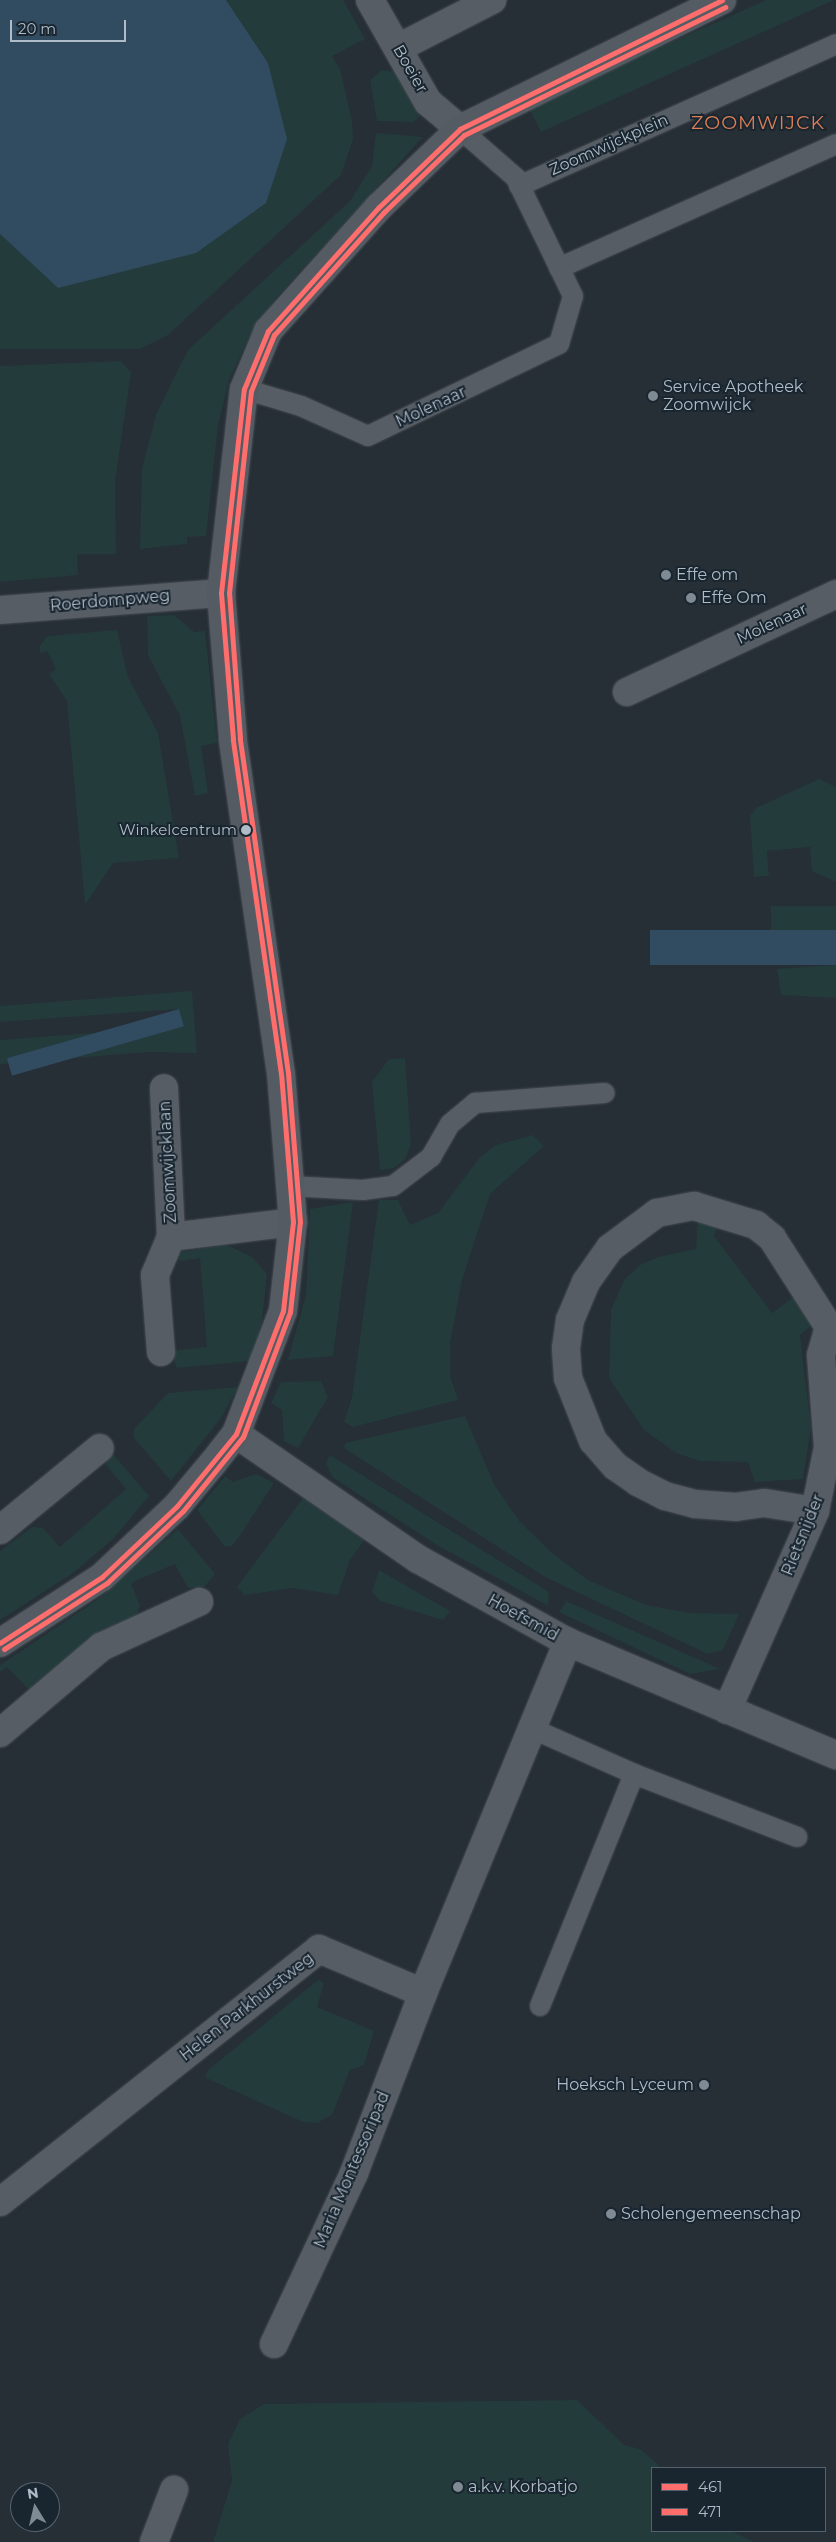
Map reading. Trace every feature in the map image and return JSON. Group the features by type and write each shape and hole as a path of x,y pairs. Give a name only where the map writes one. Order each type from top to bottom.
{"street":[{"name":"Boeier","path":"370,0 428,102 460,129"},
{"path":"398,48 492,0"},
{"path":"0,1643 102,1577 177,1506 236,1434 283,1311 293,1222 280,1074 233,739 221,593 244,389 268,331 379,207 460,129 722,0"},
{"name":"Roerdompweg","path":"0,610 221,593"},
{"name":"Molenaar","path":"627,692 836,594"},
{"name":"Zoomwijcklaan","path":"161,1352 155,1274 171,1237 164,1088"},
{"path":"815,1512 764,1502 736,1507 695,1504 665,1496 638,1482 615,1466 593,1441 568,1378 566,1348 570,1320 586,1282 610,1248 657,1213 694,1206 756,1225 772,1238 832,1327"},
{"name":"Zoomwijcklaan","path":"171,1237 293,1222"},
{"name":"Rietsnijder","path":"727,1710 815,1512 828,1447 821,1354 832,1327"},
{"name":"Hoefsmid","path":"236,1434 418,1559 568,1642 836,1755"},
{"path":"0,1530 100,1448"},
{"path":"0,1733 101,1647 199,1602"},
{"path":"423,1993 568,1642"},
{"name":"Helen Parkhurstweg","path":"0,2202 319,1949 423,1993"},
{"name":"Maria Montessoripad","path":"274,2344 354,2173 423,1993"},
{"path":"154,2542 174,2490"}],"lane":[{"name":"Zoomwijckplein","path":"519,186 836,44"},
{"path":"460,129 516,178 560,268 836,144"},
{"name":"Molenaar","path":"244,389 301,406 368,436 559,344 573,296 560,268"},
{"path":"289,1186 363,1190 393,1186 431,1157 450,1124 475,1103 605,1093"},
{"path":"533,1729 634,1774 797,1837"},
{"path":"540,2006 634,1774"}],"green space":[{"path":"226,0 343,0 365,39 332,56 340,69 352,121 353,139 341,175 168,335 140,349 0,349 0,234 58,288 268,63"},
{"path":"766,0 834,0 541,132 528,106"},
{"path":"382,70 395,72 420,116 413,122 377,121 370,80"},
{"path":"376,133 423,137 277,297 250,335 229,380 218,425 206,536 187,537 187,544 140,549 142,469 156,415 181,363 189,349 350,201 372,166"},
{"path":"121,361 131,372 115,482 116,554 77,554 78,575 0,582 0,366"},
{"path":"174,615 194,632 205,631 217,743 201,746 208,793 195,796 180,716 148,655 147,616"},
{"path":"117,630 128,677 158,733 179,858 113,863 85,905 67,701 49,674 56,669 47,651 41,653 39,647 47,636"},
{"path":"819,779 836,787 836,882 812,871 810,847 767,851 769,876 754,877 750,816 756,808"},
{"path":"771,906 836,906 836,930 771,930"},
{"path":"836,965 836,998 781,995 777,969"},
{"path":"192,991 197,1053 148,1052 0,1064 0,1040 184,1026 179,1009 0,1022 0,1006"},
{"path":"405,1058 411,1144 405,1160 394,1168 380,1170 372,1082 389,1059"},
{"path":"533,1135 544,1146 490,1194 462,1280 450,1344 450,1376 458,1400 353,1427 344,1422 352,1397 379,1200 398,1200 410,1225 438,1213 480,1157 496,1145"},
{"path":"353,1202 333,1356 288,1360 306,1295 310,1209"},
{"path":"698,1217 718,1222 714,1236 772,1313 798,1294 815,1322 800,1335 811,1428 803,1479 755,1482 748,1462 700,1461 676,1453 644,1430 609,1378 611,1310 624,1280 640,1265 658,1257 696,1249"},
{"path":"227,1245 252,1257 267,1274 262,1322 250,1361 177,1368 170,1351 207,1347 200,1258 180,1261 175,1253"},
{"path":"321,1381 328,1397 298,1448 284,1441 282,1410 271,1403 281,1382"},
{"path":"238,1387 221,1418 171,1481 134,1438 134,1429 168,1393"},
{"path":"465,1416 494,1484 520,1522 552,1553 588,1580 646,1605 689,1613 739,1614 723,1650 708,1654 545,1577 344,1448 345,1443"},
{"path":"113,1454 149,1496 113,1539 73,1573 0,1620 0,1551 32,1527 43,1528 60,1547 126,1489 105,1464"},
{"path":"330,1455 549,1592 548,1606 437,1545 332,1477 326,1463"},
{"path":"256,1474 274,1483 232,1546 224,1546 197,1510 225,1476 233,1482"},
{"path":"303,1498 365,1539 350,1560 338,1595 292,1588 245,1595 237,1587"},
{"path":"178,1529 215,1574 204,1587 188,1588 175,1564 131,1584 140,1605 137,1614 29,1690 7,1667 0,1672 0,1665 97,1600"},
{"path":"379,1570 450,1611 443,1620 380,1601 372,1592"},
{"path":"566,1601 720,1669 690,1674 559,1612"},
{"path":"318,1980 324,1983 317,2007 374,2031 364,2065 350,2070 332,2115 317,2123 303,2122 206,2078 207,2071"},
{"name":"a.k.v. Korbatjo","path":"577,2400 624,2445 640,2449 661,2467 651,2467 651,2532 733,2532 754,2542 213,2542 232,2481 228,2444 240,2419 264,2404"}],"water":[{"path":"0,0 226,0 268,63 287,139 266,203 196,253 58,288 0,234"},
{"path":"650,930 836,930 836,965 650,965"},
{"path":"179,1009 184,1026 12,1076 7,1058"}],"transit line":[{"name":"461","path":"0,1643 102,1577 177,1506 236,1434 283,1311 293,1222 281,1074 233,739 221,593 244,389 268,331 379,207 460,129 722,0"},
{"name":"471","path":"4,1649 107,1583 183,1511 243,1437 290,1312 300,1222 288,1073 240,738 229,593 251,391 274,335 384,212 464,135 725,7"}],"place":[{"name":"Service Apotheek Zoomwijck","path":"653,396"},
{"name":"Effe om","path":"666,575"},
{"name":"Effe Om","path":"691,598"},
{"name":"Winkelcentrum","path":"246,830"},
{"name":"Hoeksch Lyceum","path":"704,2085"},
{"name":"Scholengemeenschap","path":"611,2214"},
{"name":"a.k.v. Korbatjo","path":"458,2487"}],"district":[{"name":"ZOOMWIJCK","path":"758,123"}]}
